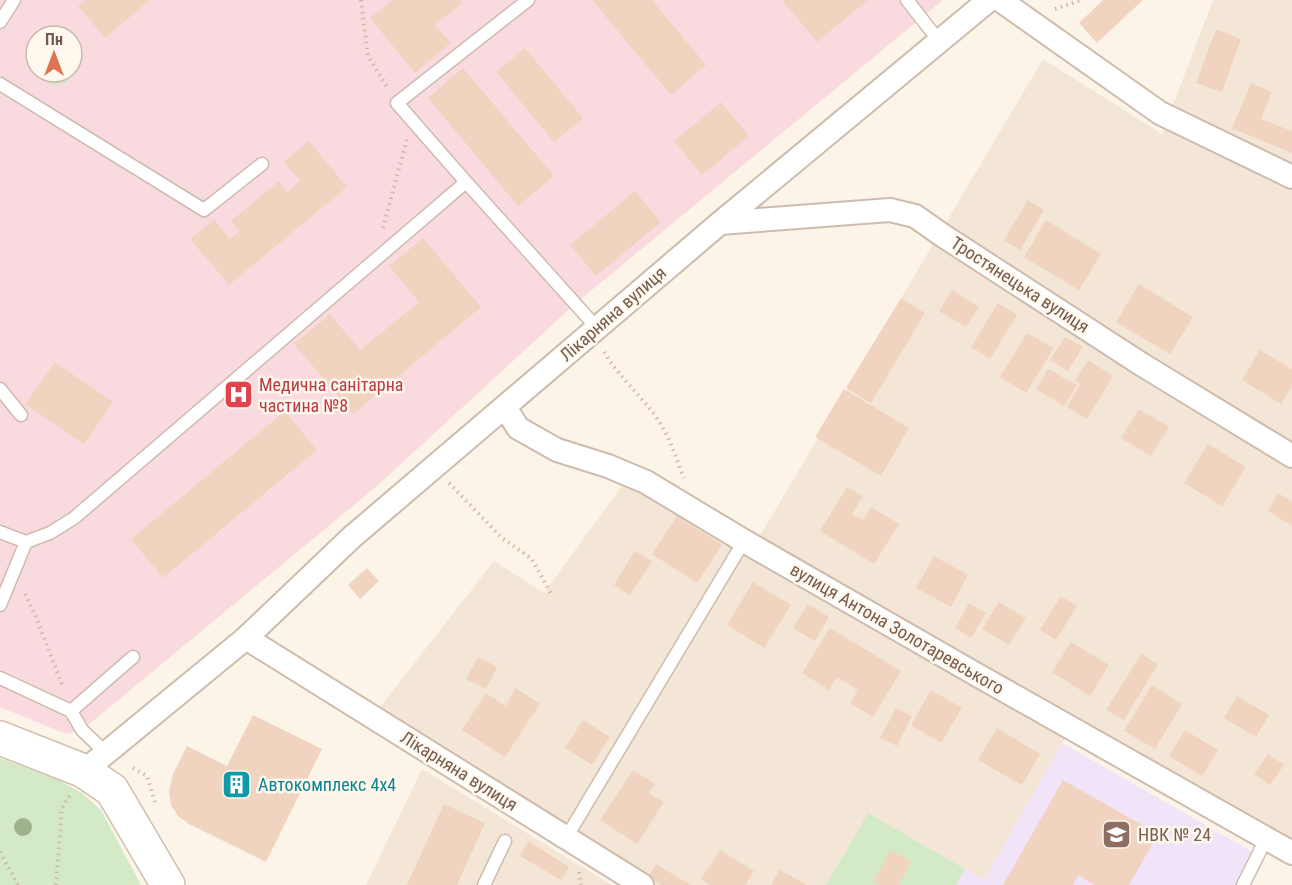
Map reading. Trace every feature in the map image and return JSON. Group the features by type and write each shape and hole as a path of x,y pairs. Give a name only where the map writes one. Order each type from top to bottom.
{"main road":[{"path":"0,738 94,762 168,885"}],"street":[{"name":"Лікарняна вулиця","path":"94,762 246,638 352,537 720,223 989,0"},
{"path":"1000,0 1160,113 1292,177"},
{"name":"Тростянецька вулиця","path":"720,223 890,210 915,216 1141,364 1292,456"},
{"name":"вулиця Антона Золотаревського","path":"505,407 518,428 547,445 646,482 744,541 1292,854"},
{"name":"Лікарняна вулиця","path":"246,638 642,885"}],"lane":[{"path":"0,22 14,0"},
{"path":"528,0 397,103 594,331"},
{"path":"907,0 939,41"},
{"path":"0,84 204,210 262,164"},
{"path":"0,532 26,542 50,533 74,518 466,182"},
{"path":"0,389 21,415"},
{"path":"566,838 744,541"},
{"path":"0,604 26,542"},
{"path":"71,711 133,657"},
{"path":"0,678 71,711 82,730 94,762"},
{"path":"1243,885 1266,839"},
{"path":"484,885 505,841"}],"path":[{"path":"361,0 368,56 397,103"},
{"path":"374,260 412,119"},
{"path":"594,331 629,386 654,414 671,440 687,484"},
{"path":"434,467 502,538 532,559 551,594"},
{"path":"14,572 36,617 71,711"},
{"path":"56,885 62,808 94,762"},
{"path":"0,852 18,885"}],"shaded area":[{"name":"Медична санітарна частина №8","path":"0,0 943,0 575,304 378,485 82,730 66,734 0,707"},
{"path":"1213,0 1292,0 1292,842 1075,721 984,880 868,814 826,885 653,885 377,711 494,561 544,593 627,479 751,551 1043,59 1162,134"},
{"name":"НВК № 24","path":"1062,743 1263,858 1248,885 826,885 868,813 984,880"},
{"path":"422,769 612,885 366,885"}],"green space":[{"path":"0,758 58,780 82,793 101,810 141,885 0,885"},
{"path":"868,813 965,869 956,885 826,885"}],"building":[{"path":"86,0 150,0 105,38 78,6"},
{"path":"392,0 460,0 462,3 435,25 451,43 415,73 370,18"},
{"path":"592,0 652,0 706,65 671,95"},
{"path":"782,0 868,0 817,42"},
{"path":"1103,0 1143,0 1097,43 1079,23"},
{"path":"1216,29 1241,39 1222,92 1196,83"},
{"path":"525,48 583,118 554,142 496,72"},
{"path":"463,68 554,176 518,206 428,98"},
{"path":"1251,83 1272,92 1261,119 1292,131 1292,153 1232,128"},
{"path":"721,102 749,136 702,175 674,141"},
{"path":"309,141 347,187 229,285 190,239 214,219 230,239 240,231 231,221 279,181 287,192 300,181 283,162"},
{"path":"635,191 661,222 596,276 570,245"},
{"path":"1028,200 1044,210 1020,250 1004,240"},
{"path":"1046,220 1101,254 1079,290 1024,257"},
{"path":"423,238 481,307 353,414 294,344 330,314 360,350 419,302 389,266"},
{"path":"1139,284 1193,317 1170,354 1116,322"},
{"path":"952,290 979,307 966,327 939,311"},
{"path":"901,298 925,313 871,403 846,388"},
{"path":"998,303 1017,315 990,359 971,347"},
{"path":"1027,333 1054,348 1026,393 1000,377"},
{"path":"1065,337 1083,347 1068,371 1050,360"},
{"path":"1260,350 1292,369 1292,386 1281,404 1242,380"},
{"path":"1088,360 1113,376 1087,419 1067,407 1080,384 1075,381"},
{"path":"55,362 113,402 84,444 25,404"},
{"path":"1048,369 1077,385 1064,406 1036,389"},
{"path":"844,389 909,428 881,476 815,437"},
{"path":"1139,409 1169,427 1151,456 1121,438"},
{"path":"285,411 317,450 163,578 131,539"},
{"path":"1208,444 1246,467 1222,506 1184,483"},
{"path":"847,487 863,496 852,514 863,520 871,507 899,524 874,564 820,531"},
{"path":"1278,493 1292,502 1292,526 1268,511"},
{"path":"677,516 722,545 697,583 652,554"},
{"path":"635,551 652,561 630,595 614,585"},
{"path":"934,556 968,575 951,607 916,588"},
{"path":"367,568 379,581 360,599 348,585"},
{"path":"753,582 791,605 764,648 727,625"},
{"path":"1061,596 1077,606 1056,640 1040,630"},
{"path":"999,602 1026,618 1009,645 982,629"},
{"path":"969,603 986,613 971,638 955,628"},
{"path":"808,604 829,617 815,641 793,628"},
{"path":"830,628 901,671 873,717 850,703 858,690 837,677 829,690 802,673"},
{"path":"1071,642 1109,665 1090,696 1052,672"},
{"path":"1141,654 1158,664 1124,720 1106,710"},
{"path":"478,657 497,667 486,689 466,679"},
{"path":"1152,685 1182,704 1155,749 1124,731"},
{"path":"516,688 540,704 505,757 462,730 486,693 505,706"},
{"path":"931,690 962,708 941,743 911,725"},
{"path":"1237,696 1269,715 1256,737 1224,718"},
{"path":"896,708 912,716 897,746 880,738"},
{"name":"Автокомплекс 4x4","path":"253,715 322,749 266,862 189,824 178,816 171,805 169,791 173,774 187,746 227,766"},
{"path":"583,720 610,737 592,765 565,748"},
{"path":"997,728 1040,754 1022,785 978,760"},
{"path":"1185,730 1218,750 1202,776 1169,756"},
{"path":"1268,754 1284,765 1270,785 1254,774"},
{"path":"633,770 655,784 649,793 664,802 637,844 600,820"},
{"path":"1063,780 1158,834 1129,885 1095,885 1078,875 1073,885 1003,885"},
{"path":"444,804 485,823 457,885 407,885"},
{"path":"528,841 569,867 561,880 520,856"},
{"path":"720,850 754,871 745,885 710,885 701,879"},
{"path":"890,850 911,861 899,885 880,885 873,882"},
{"path":"656,864 691,885 661,885 648,877"},
{"path":"780,870 807,885 771,885"}],"place":[{"name":"Медична санітарна частина №8","path":"238,395"},
{"name":"Автокомплекс 4x4","path":"237,785"},
{"name":"НВК № 24","path":"1117,835"}]}
